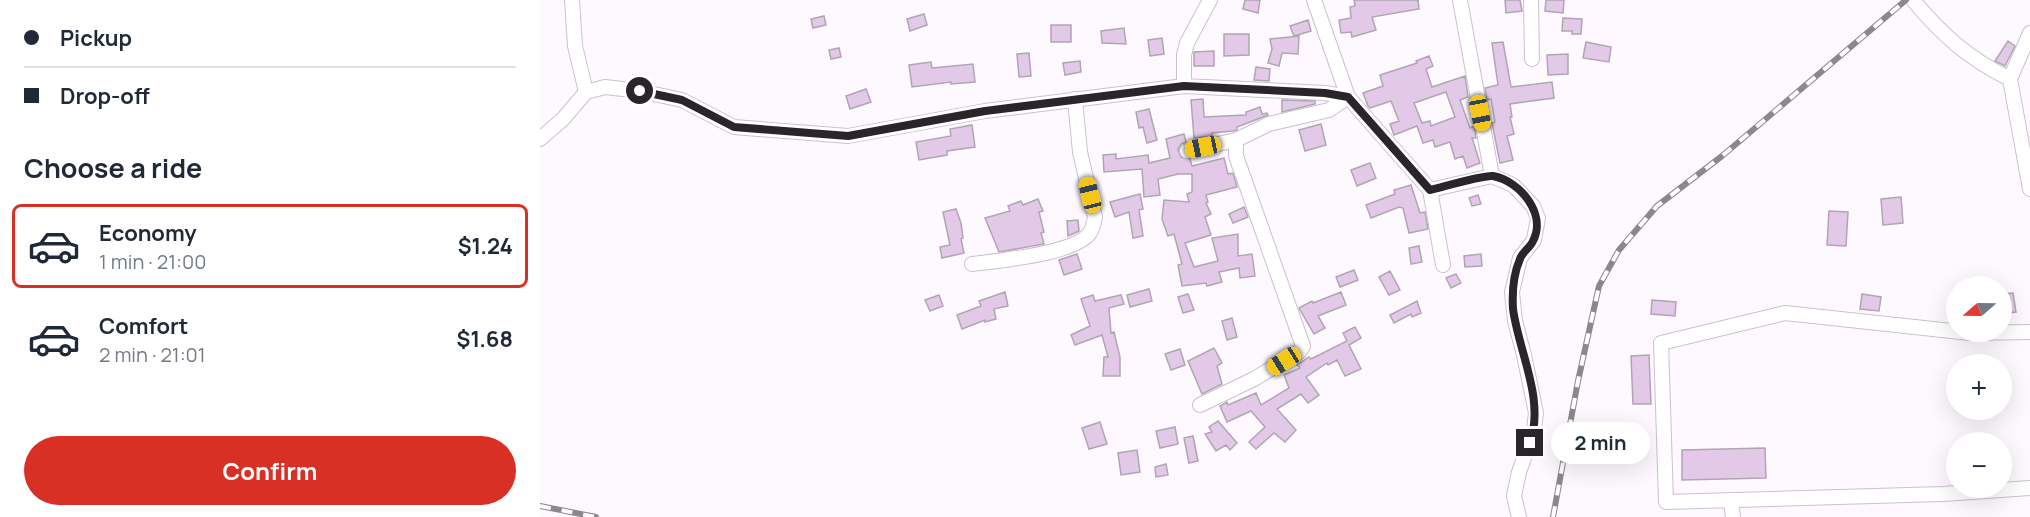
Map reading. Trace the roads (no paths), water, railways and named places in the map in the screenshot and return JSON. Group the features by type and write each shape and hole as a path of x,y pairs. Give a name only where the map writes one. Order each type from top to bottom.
{"street":[{"path":"572,0 575,46 586,92"},
{"path":"1184,86 1184,55 1187,43 1210,0"},
{"path":"1314,0 1348,97 1430,190 1443,265"},
{"path":"1460,0 1492,176"},
{"path":"1531,0 1532,59"},
{"path":"1913,0 1936,28 1982,65 2010,79"},
{"path":"2030,33 2010,79 2030,189"},
{"path":"540,139 564,119 586,92 605,87 640,91 682,100 734,127 848,136 985,111 1184,86 1325,93 1348,97"},
{"path":"1187,150 1236,140 1269,124 1329,110 1348,97"},
{"path":"972,264 1037,255 1078,243 1088,236 1095,217 1080,152 1075,99"},
{"path":"1200,405 1254,379 1299,352 1303,346 1236,156 1236,140"},
{"path":"1430,190 1492,176 1513,185 1533,206 1538,218 1534,240 1520,258 1512,292 1515,321 1536,413 1534,430 1519,472 1514,496 1519,517"},
{"path":"2030,332 1970,333 1785,313 1661,343 1666,502 1942,494 2030,488"},
{"path":"1731,500 1733,517"}],"railway":[{"path":"1553,517 1578,381 1599,286 1619,250 1657,206 1722,156 1906,0"},
{"path":"540,506 596,517"}]}
